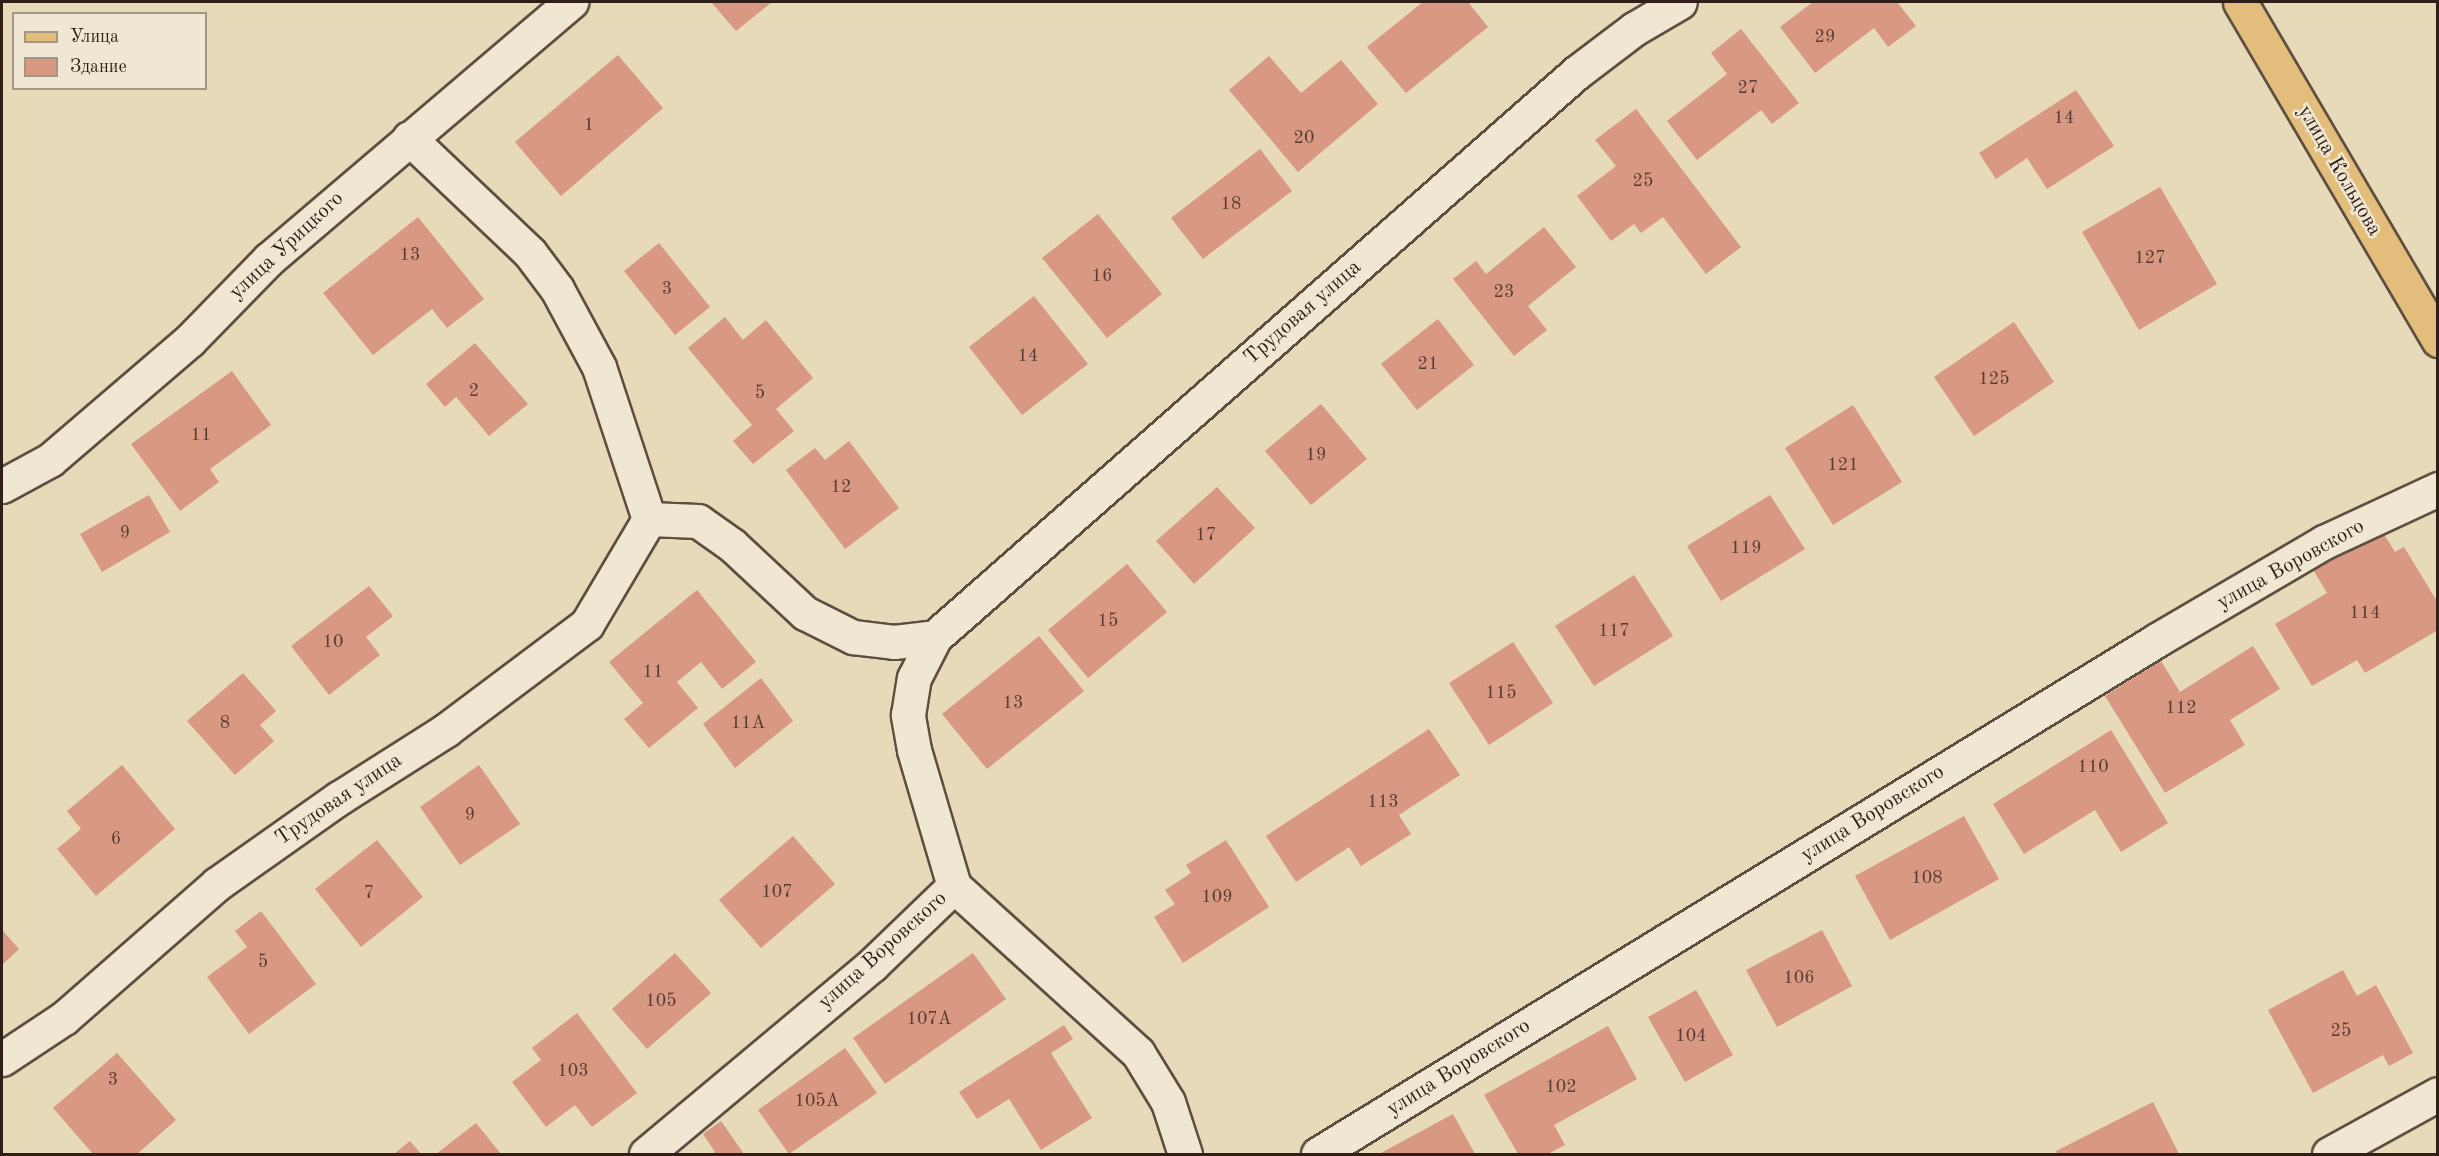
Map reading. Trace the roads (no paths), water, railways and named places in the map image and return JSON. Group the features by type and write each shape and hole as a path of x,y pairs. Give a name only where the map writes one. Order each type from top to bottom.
{"main road":[{"name":"улица Кольцова","path":"2240,2 2438,340"}],"street":[{"name":"улица Урицкого","path":"2,486 50,460 190,340 268,259 571,2"},
{"name":"Трудовая улица","path":"935,637 1576,73 1634,29 1680,2"},
{"path":"409,138 530,253 557,289 599,367 649,519 698,521 732,545 805,614 853,637 894,642 935,637"},
{"name":"улица Воровского","path":"1318,1155 2157,640 2324,542 2438,489"},
{"name":"Трудовая улица","path":"2,1059 64,1018 217,884 499,693 587,624 649,519"},
{"path":"935,637 914,678 908,715 914,750 954,886"},
{"name":"улица Воровского","path":"646,1155 872,965 954,886 1137,1053 1168,1102 1185,1155"},
{"path":"2329,1155 2438,1094"}]}
